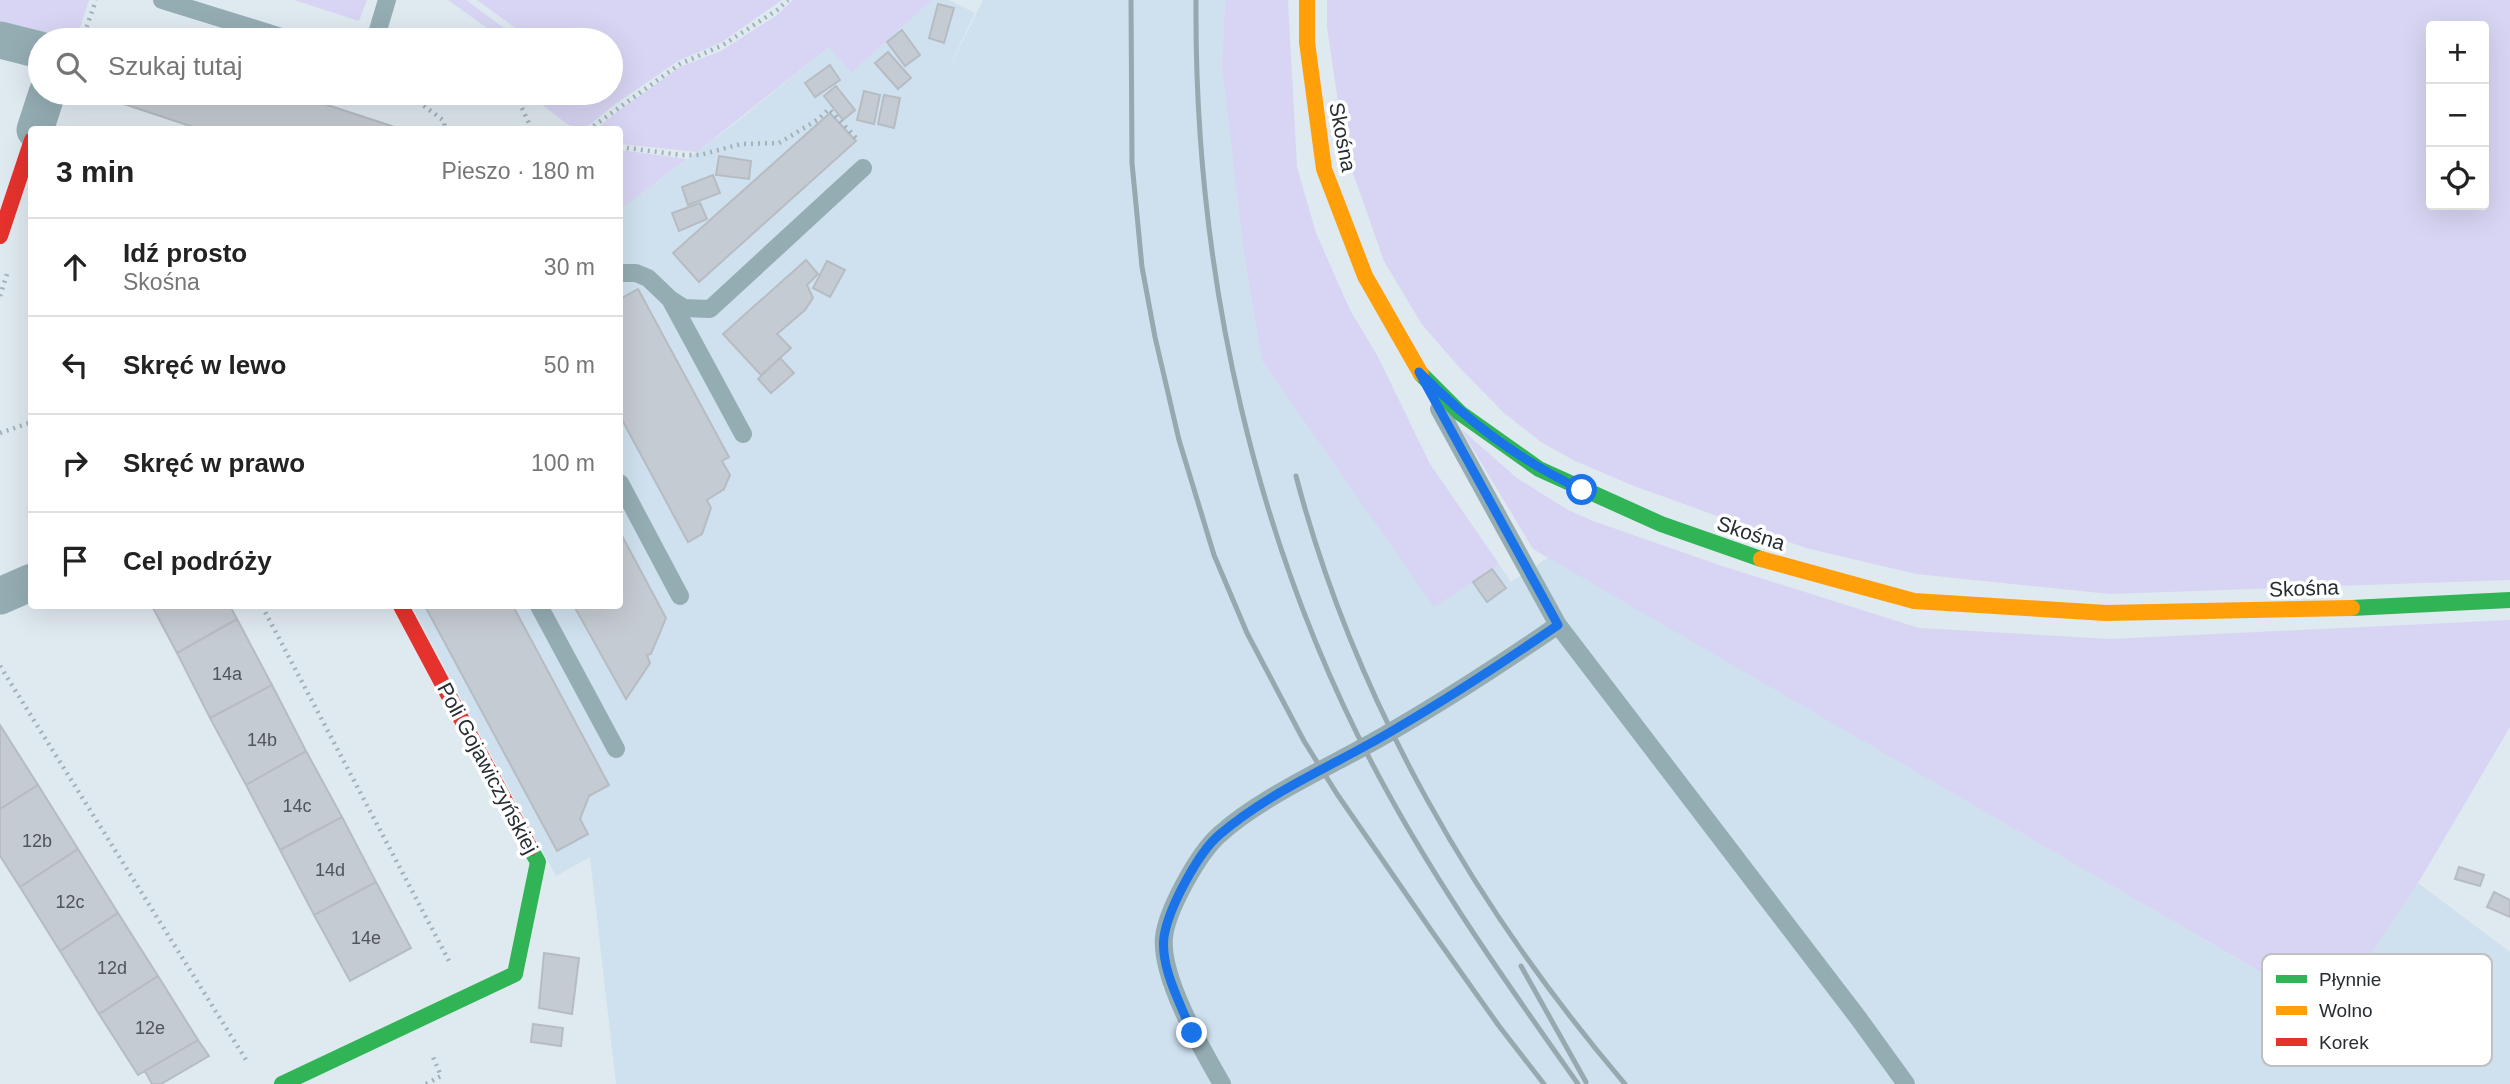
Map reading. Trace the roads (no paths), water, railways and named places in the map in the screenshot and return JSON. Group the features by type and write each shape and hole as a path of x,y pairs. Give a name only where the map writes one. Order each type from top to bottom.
{"street":[{"name":"Skośna","path":"1307,0 1307,42 1324,169 1366,276 1419,372 1460,413 1539,469 1661,524 1744,554 1914,601 2106,613 2307,610 2510,600"},
{"path":"0,40 28,47"},
{"path":"36,126 43,105"},
{"path":"0,236 28,152"},
{"path":"0,596 28,584"},
{"name":"Poli Gojawiczyńskiej","path":"282,1084 514,974 538,862 403,609"}],"lane":[{"path":"162,0 252,28"},
{"path":"379,28 387,0"},
{"path":"623,271 648,278 684,308 710,309 863,168"},
{"path":"670,299 743,434"},
{"path":"1419,372 1558,625 1906,1084"},
{"path":"623,489 680,596"},
{"path":"541,609 616,749"},
{"path":"1222,1084 1192,1033 1167,965 1164,937 1189,872 1217,837 1244,815 1392,732 1558,625"}],"railway":[{"path":"1131,0 1132,163 1142,267 1179,440 1214,555 1247,633 1304,741 1337,794 1499,1026 1544,1084"},
{"path":"1196,0 1198,103 1206,205 1221,308 1241,409 1268,509 1302,606 1341,701 1409,831 1479,941 1578,1084"},
{"path":"1296,476 1321,560 1351,641 1386,721 1426,798 1471,874 1519,946 1570,1017 1625,1084"},
{"path":"1521,966 1586,1082"}]}
